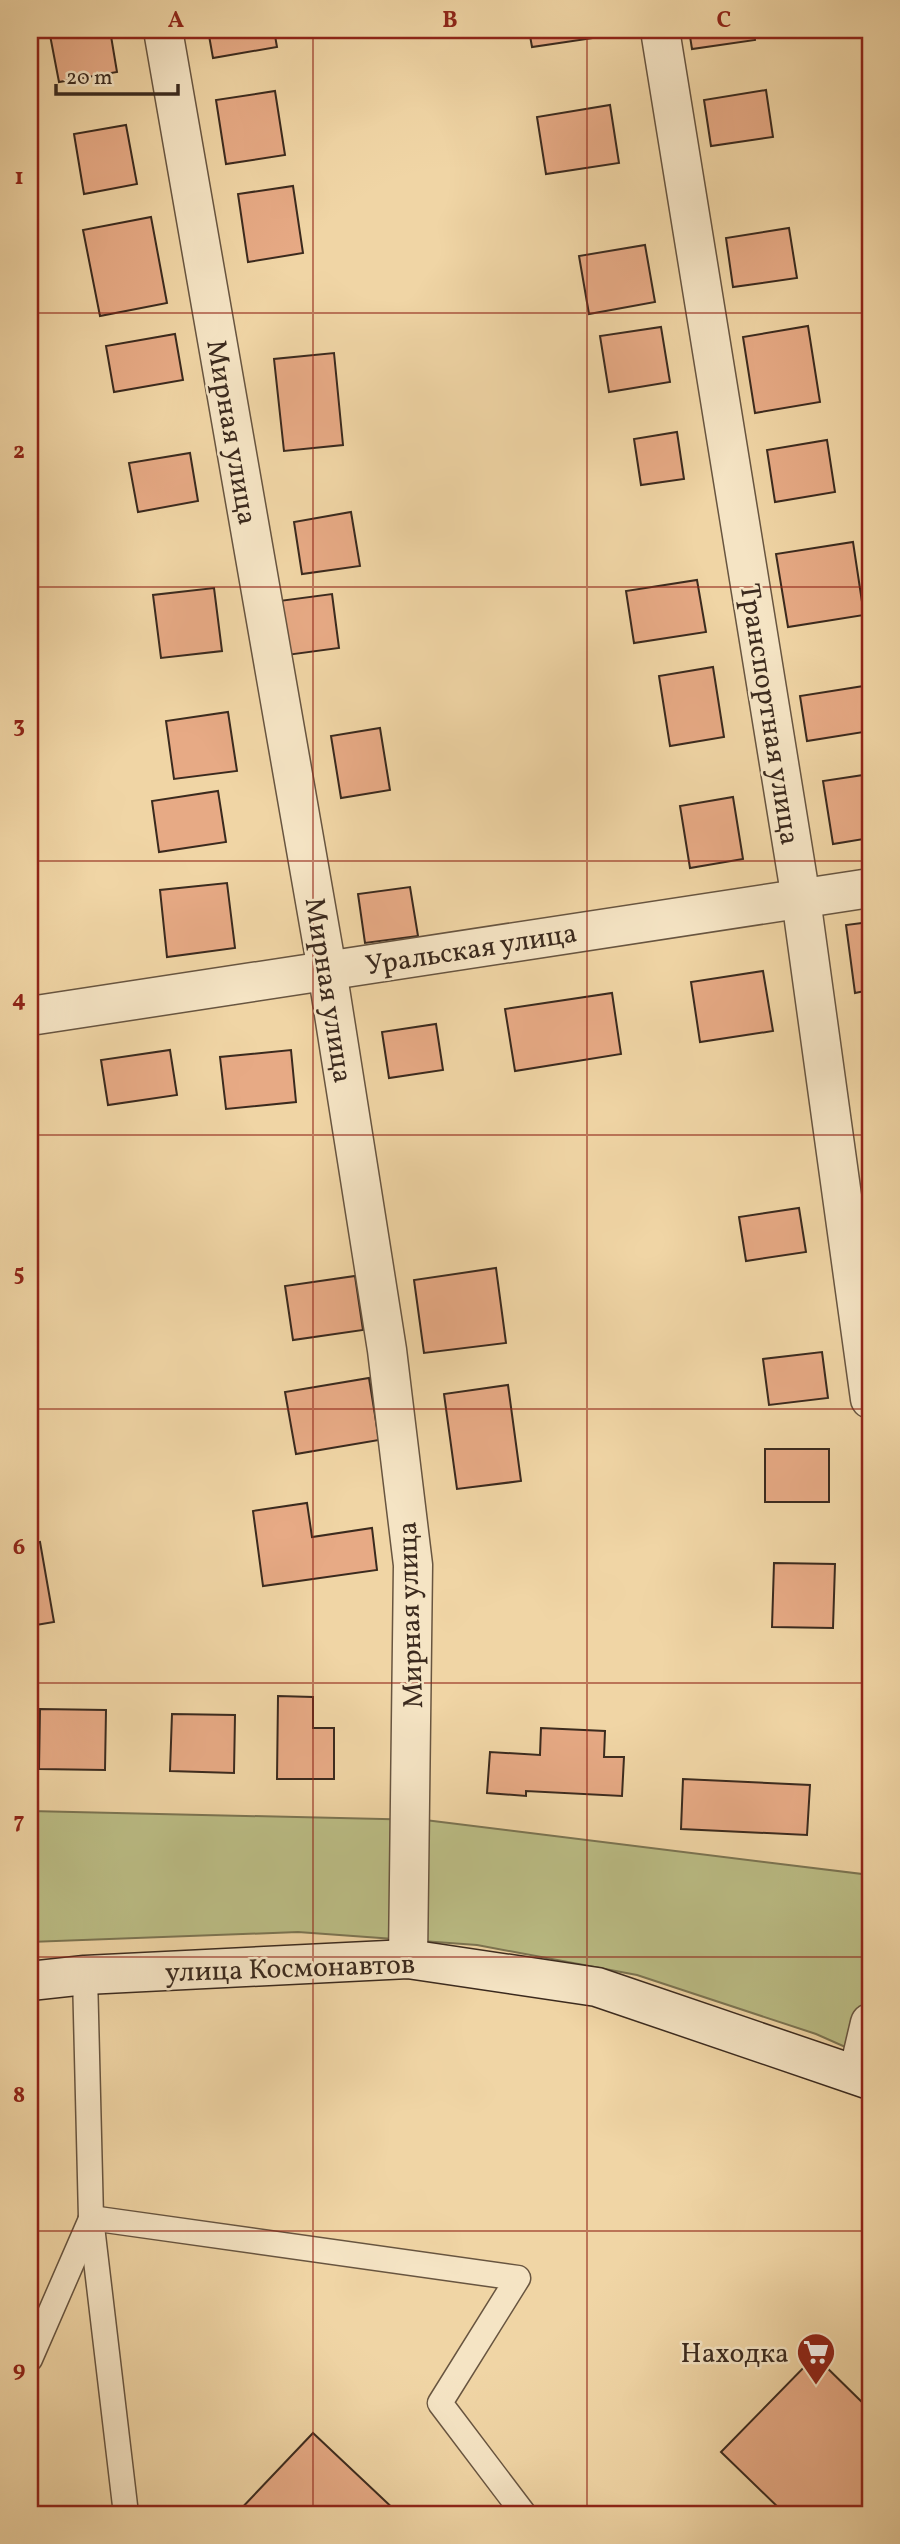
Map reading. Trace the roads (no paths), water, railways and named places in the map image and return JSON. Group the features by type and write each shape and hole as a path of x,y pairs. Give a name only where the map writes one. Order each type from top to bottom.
{"street":[{"name":"Мирная улица","path":"163,30 327,970 387,1350 413,1565 408,1959"},
{"name":"Транспортная улица","path":"660,30 801,899 870,1399"},
{"name":"Уральская улица","path":"30,1016 870,888"},
{"name":"улица Космонавтов","path":"30,1981 85,1975 408,1959 597,1987 864,2077"},
{"path":"864,2077 870,2023"}],"lane":[{"path":"85,1975 91,2218 126,2514"},
{"path":"30,2359 91,2218"},
{"path":"91,2218 519,2278 440,2403 524,2514"}],"place":[{"name":"Находка","path":"816,2386"}]}
